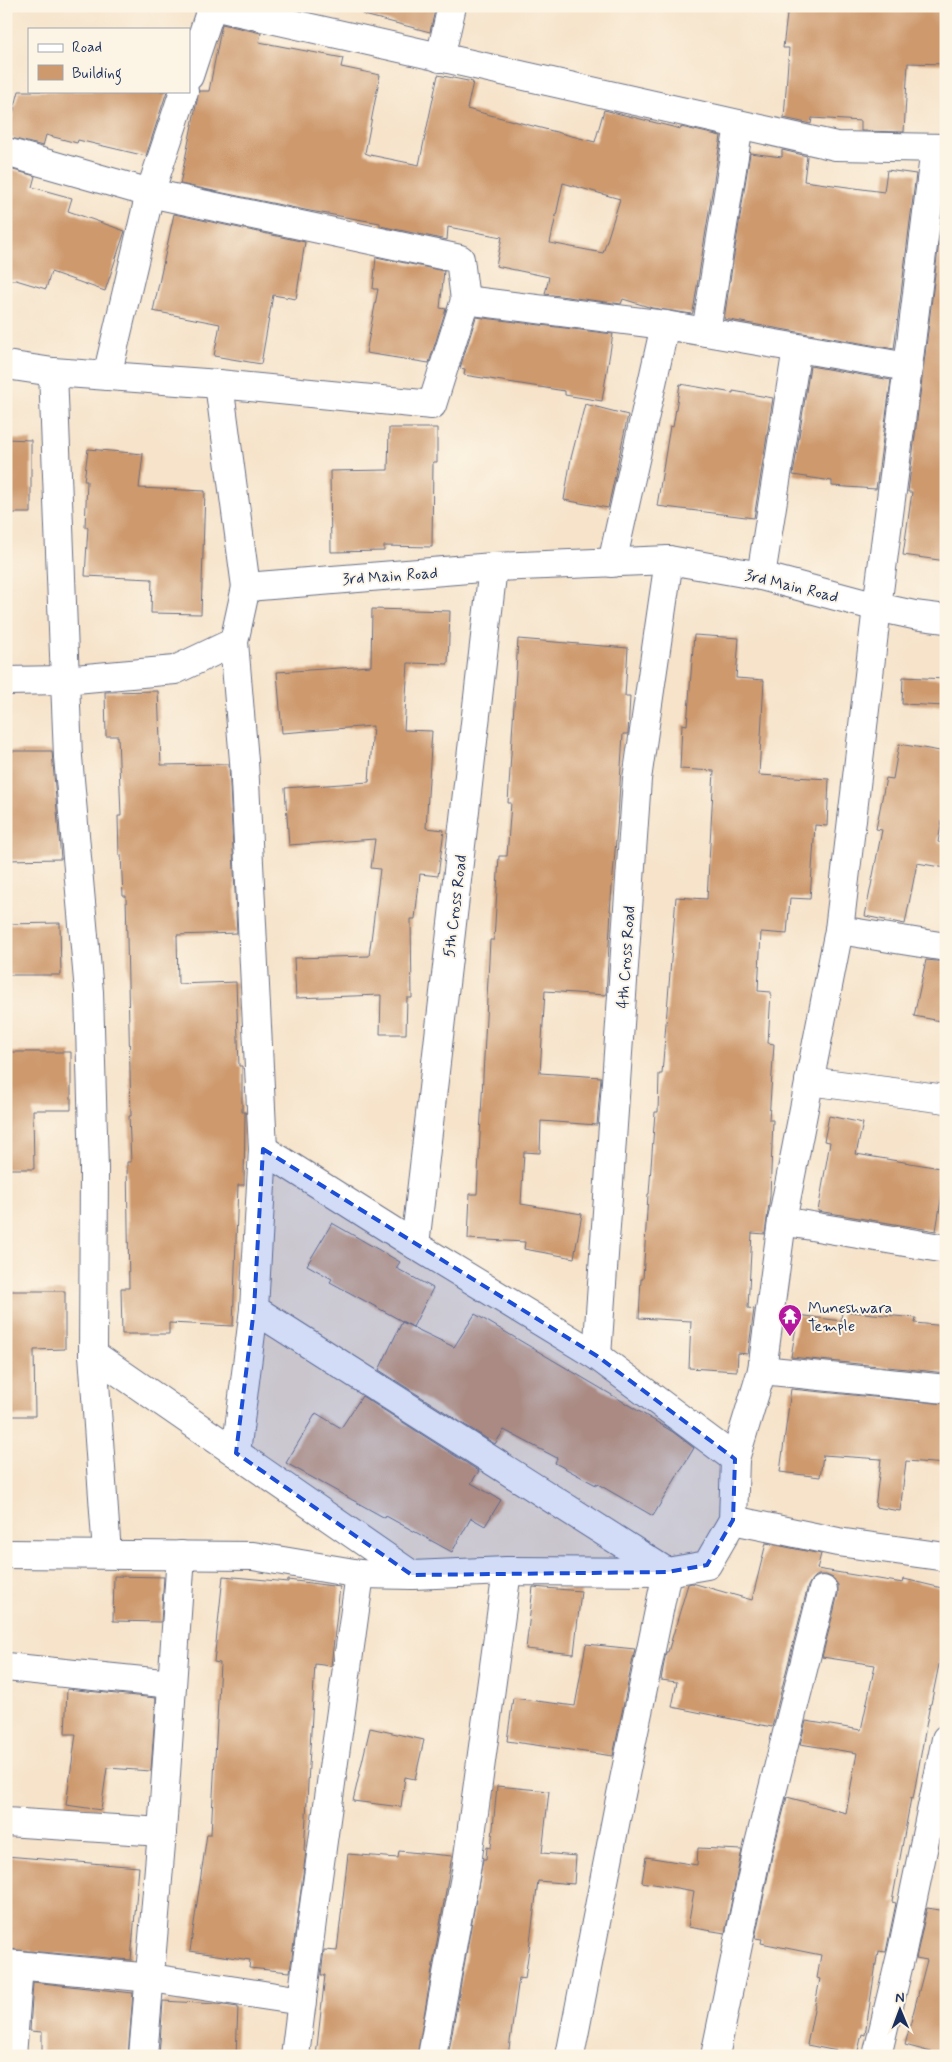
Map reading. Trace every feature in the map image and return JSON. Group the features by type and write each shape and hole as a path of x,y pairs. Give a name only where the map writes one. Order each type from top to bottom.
{"street":[{"path":"6,1554 253,1556 360,1574 412,1575 507,1571 668,1572 707,1564 733,1520 735,1459 762,1370 782,1221 839,930 877,607 908,367 940,148 836,146 212,6 190,73"},
{"path":"440,58 452,6"},
{"path":"107,376 150,193 184,92"},
{"path":"706,332 739,125"},
{"path":"6,152 150,193 460,259 465,300 432,405 218,384 53,372 6,365"},
{"path":"465,300 666,325 908,367"},
{"path":"612,563 666,325"},
{"path":"760,576 797,348"},
{"path":"53,372 68,757 89,992 94,1169 92,1354 107,1554"},
{"path":"218,384 246,587 234,642 244,761 263,1149 254,1309 236,1453"},
{"name":"3rd Main Road","path":"246,587 493,567 669,560 760,576 877,607 914,615 946,619"},
{"name":"4th Cross Road","path":"597,1356 637,779 669,560"},
{"name":"5th Cross Road","path":"415,1245 493,567"},
{"path":"6,681 64,680 175,670 234,642"},
{"path":"839,930 946,947"},
{"path":"809,1081 946,1099"},
{"path":"263,1149 415,1245 597,1356 735,1459"},
{"path":"782,1221 946,1249"},
{"path":"254,1309 668,1572"},
{"path":"92,1354 412,1575"},
{"path":"762,1370 946,1389"},
{"path":"733,1520 838,1542 946,1557"},
{"path":"143,2056 151,1978 181,1555"},
{"path":"432,2056 466,1871 507,1571"},
{"path":"570,2056 619,1804 668,1572"},
{"path":"296,2056 360,1574"},
{"path":"715,2056 758,1848 823,1590"},
{"path":"6,1667 172,1684"},
{"path":"878,2056 946,1739"},
{"path":"6,1822 162,1832"},
{"path":"12,2056 12,1964 151,1978 302,2001"}],"highlighted area":[{"path":"263,1149 597,1356 735,1459 733,1520 707,1565 667,1572 412,1575 236,1453 254,1309"}],"building":[{"path":"365,6 436,6 430,32 364,15"},
{"path":"788,6 946,8 946,64 908,63 904,132 861,131 861,121 812,118 811,124 784,118 789,48 783,48"},
{"path":"222,24 261,33 259,42 343,58 341,67 380,75 365,153 370,155 419,165 438,75 473,82 467,109 595,142 604,110 681,129 681,127 721,136 693,312 692,314 652,308 623,299 621,304 545,294 549,277 496,266 502,237 448,227 447,240 380,226 380,223 310,211 180,184 199,91 209,91","holes":["563,183 620,199 603,253 550,243"]},
{"path":"19,91 167,92 146,156 78,140 77,143 46,135 43,146 7,137"},
{"path":"782,150 807,156 804,181 884,192 887,170 916,174 894,349 724,319 750,153 782,157"},
{"path":"6,168 35,176 32,187 72,198 68,211 125,231 105,291 51,272 46,289 16,280 6,280"},
{"path":"943,209 946,209 946,561 903,555 912,492 908,492"},
{"path":"174,214 305,242 296,299 273,295 261,364 214,356 220,324 153,311"},
{"path":"376,257 444,271 440,308 446,309 429,363 366,353 378,289 373,289"},
{"path":"476,317 613,334 602,401 565,395 565,391 464,375 465,369 460,368"},
{"path":"810,366 891,380 876,489 832,486 832,481 793,475"},
{"path":"680,384 773,398 754,518 657,506 670,426 673,427"},
{"path":"585,404 628,415 608,508 564,500 571,458"},
{"path":"389,428 437,428 437,462 433,462 432,547 384,546 384,551 331,552 330,471 388,470"},
{"path":"6,439 31,440 31,513 6,513"},
{"path":"88,449 143,454 139,488 205,491 201,614 151,613 152,579 85,576 88,527 85,527 87,481 84,481"},
{"path":"372,609 450,611 448,664 408,663 404,730 432,731 426,828 444,830 438,876 420,874 415,919 411,919 412,998 407,998 406,1034 380,1034 381,995 296,998 294,958 369,956 380,869 371,868 375,839 289,845 285,788 369,782 373,726 282,733 277,672 371,666"},
{"path":"694,635 739,638 736,678 764,680 759,775 829,779 827,826 815,825 810,899 790,898 787,934 761,932 758,991 771,992 768,1043 774,1044 769,1120 773,1120 770,1196 765,1234 752,1233 748,1308 754,1309 748,1354 738,1353 737,1371 689,1368 691,1321 639,1318 655,1112 658,1112 659,1074 662,1074 676,897 707,899 714,771 680,769 682,724 687,725"},
{"path":"518,639 628,648 625,696 630,696 628,734 623,734 606,995 545,991 540,1073 601,1077 597,1125 541,1121 540,1153 524,1152 521,1204 582,1214 574,1258 524,1249 525,1242 468,1239 470,1194 477,1194 490,940 494,940 499,856 507,856 511,803 508,803"},
{"path":"903,677 946,679 946,706 902,704"},
{"path":"158,691 161,765 229,764 237,933 177,935 178,984 236,982 239,1066 242,1066 242,1112 245,1112 244,1185 238,1185 233,1326 169,1323 169,1334 122,1334 121,1288 129,1288 127,1162 131,1162 126,896 123,896 121,855 119,856 118,816 121,816 118,736 106,736 105,692"},
{"path":"899,744 946,752 946,800 938,842 946,844 946,868 917,863 905,924 865,916 882,830 876,829 886,778 893,779"},
{"path":"6,751 52,751 61,859 6,860"},
{"path":"60,923 61,975 6,975 6,924"},
{"path":"926,960 946,962 946,1022 914,1016"},
{"path":"6,1052 71,1052 71,1110 33,1110 34,1169 6,1169"},
{"path":"829,1116 863,1123 856,1154 946,1169 936,1231 818,1211 830,1142 824,1141"},
{"path":"332,1223 400,1262 396,1268 433,1288 413,1327 330,1282 332,1279 307,1265"},
{"path":"6,1291 65,1291 65,1349 34,1350 35,1416 6,1416"},
{"path":"842,1311 916,1318 915,1323 946,1326 946,1373 791,1357 798,1315 841,1321"},
{"path":"475,1314 673,1432 694,1448 653,1516 596,1483 596,1485 555,1463 557,1458 504,1430 495,1444 379,1370 402,1322 454,1347"},
{"path":"791,1389 946,1404 946,1464 906,1461 900,1511 875,1507 881,1459 823,1455 820,1477 780,1472"},
{"path":"362,1396 479,1471 471,1483 501,1500 485,1526 471,1518 452,1552 386,1516 385,1518 286,1463 316,1413 341,1428"},
{"path":"766,1543 821,1554 817,1569 903,1583 904,1579 946,1589 946,1630 930,1704 913,1799 911,1798 892,1902 896,1903 886,1952 878,1951 865,2035 862,2034 857,2055 807,2045 820,1979 817,1978 821,1955 761,1943 762,1939 755,1938 773,1851 787,1797 846,1813 857,1753 800,1744 806,1721 861,1730 875,1665 822,1657 838,1594 838,1585 833,1578 826,1575 818,1575 812,1579 808,1586 772,1727 672,1707 677,1682 661,1680 666,1652 668,1652 688,1584 692,1583 752,1600"},
{"path":"114,1576 164,1577 161,1622 113,1621"},
{"path":"223,1576 288,1582 288,1580 340,1587 331,1666 315,1664 304,1851 306,1852 290,1972 249,1968 250,1960 190,1951 207,1834 211,1834 220,1663 214,1662"},
{"path":"533,1587 581,1591 574,1654 526,1649"},
{"path":"586,1644 635,1649 613,1756 507,1741 513,1698 575,1706"},
{"path":"67,1689 156,1698 151,1771 107,1768 101,1810 66,1805 76,1734 65,1734"},
{"path":"370,1728 424,1740 415,1779 405,1777 401,1807 353,1801"},
{"path":"497,1786 549,1791 542,1853 576,1856 574,1884 538,1881 525,1979 519,1978 508,2056 448,2056 483,1859 486,1859 487,1847 491,1848"},
{"path":"698,1848 742,1850 725,1933 688,1927 694,1891 642,1882 646,1857 697,1865"},
{"path":"399,1851 452,1856 417,2056 316,2056 325,1975 321,1975 324,1950 337,1951 348,1854 398,1858"},
{"path":"6,1856 139,1867 131,1960 6,1949"},
{"path":"927,1908 946,1911 946,2056 905,2045 927,1960 916,1958"},
{"path":"33,1982 133,1993 128,2056 42,2056 42,2032 30,2031"},
{"path":"163,2001 238,2007 236,2056 159,2056"}],"place":[{"name":"Muneshwara Temple","path":"790,1337"}]}
